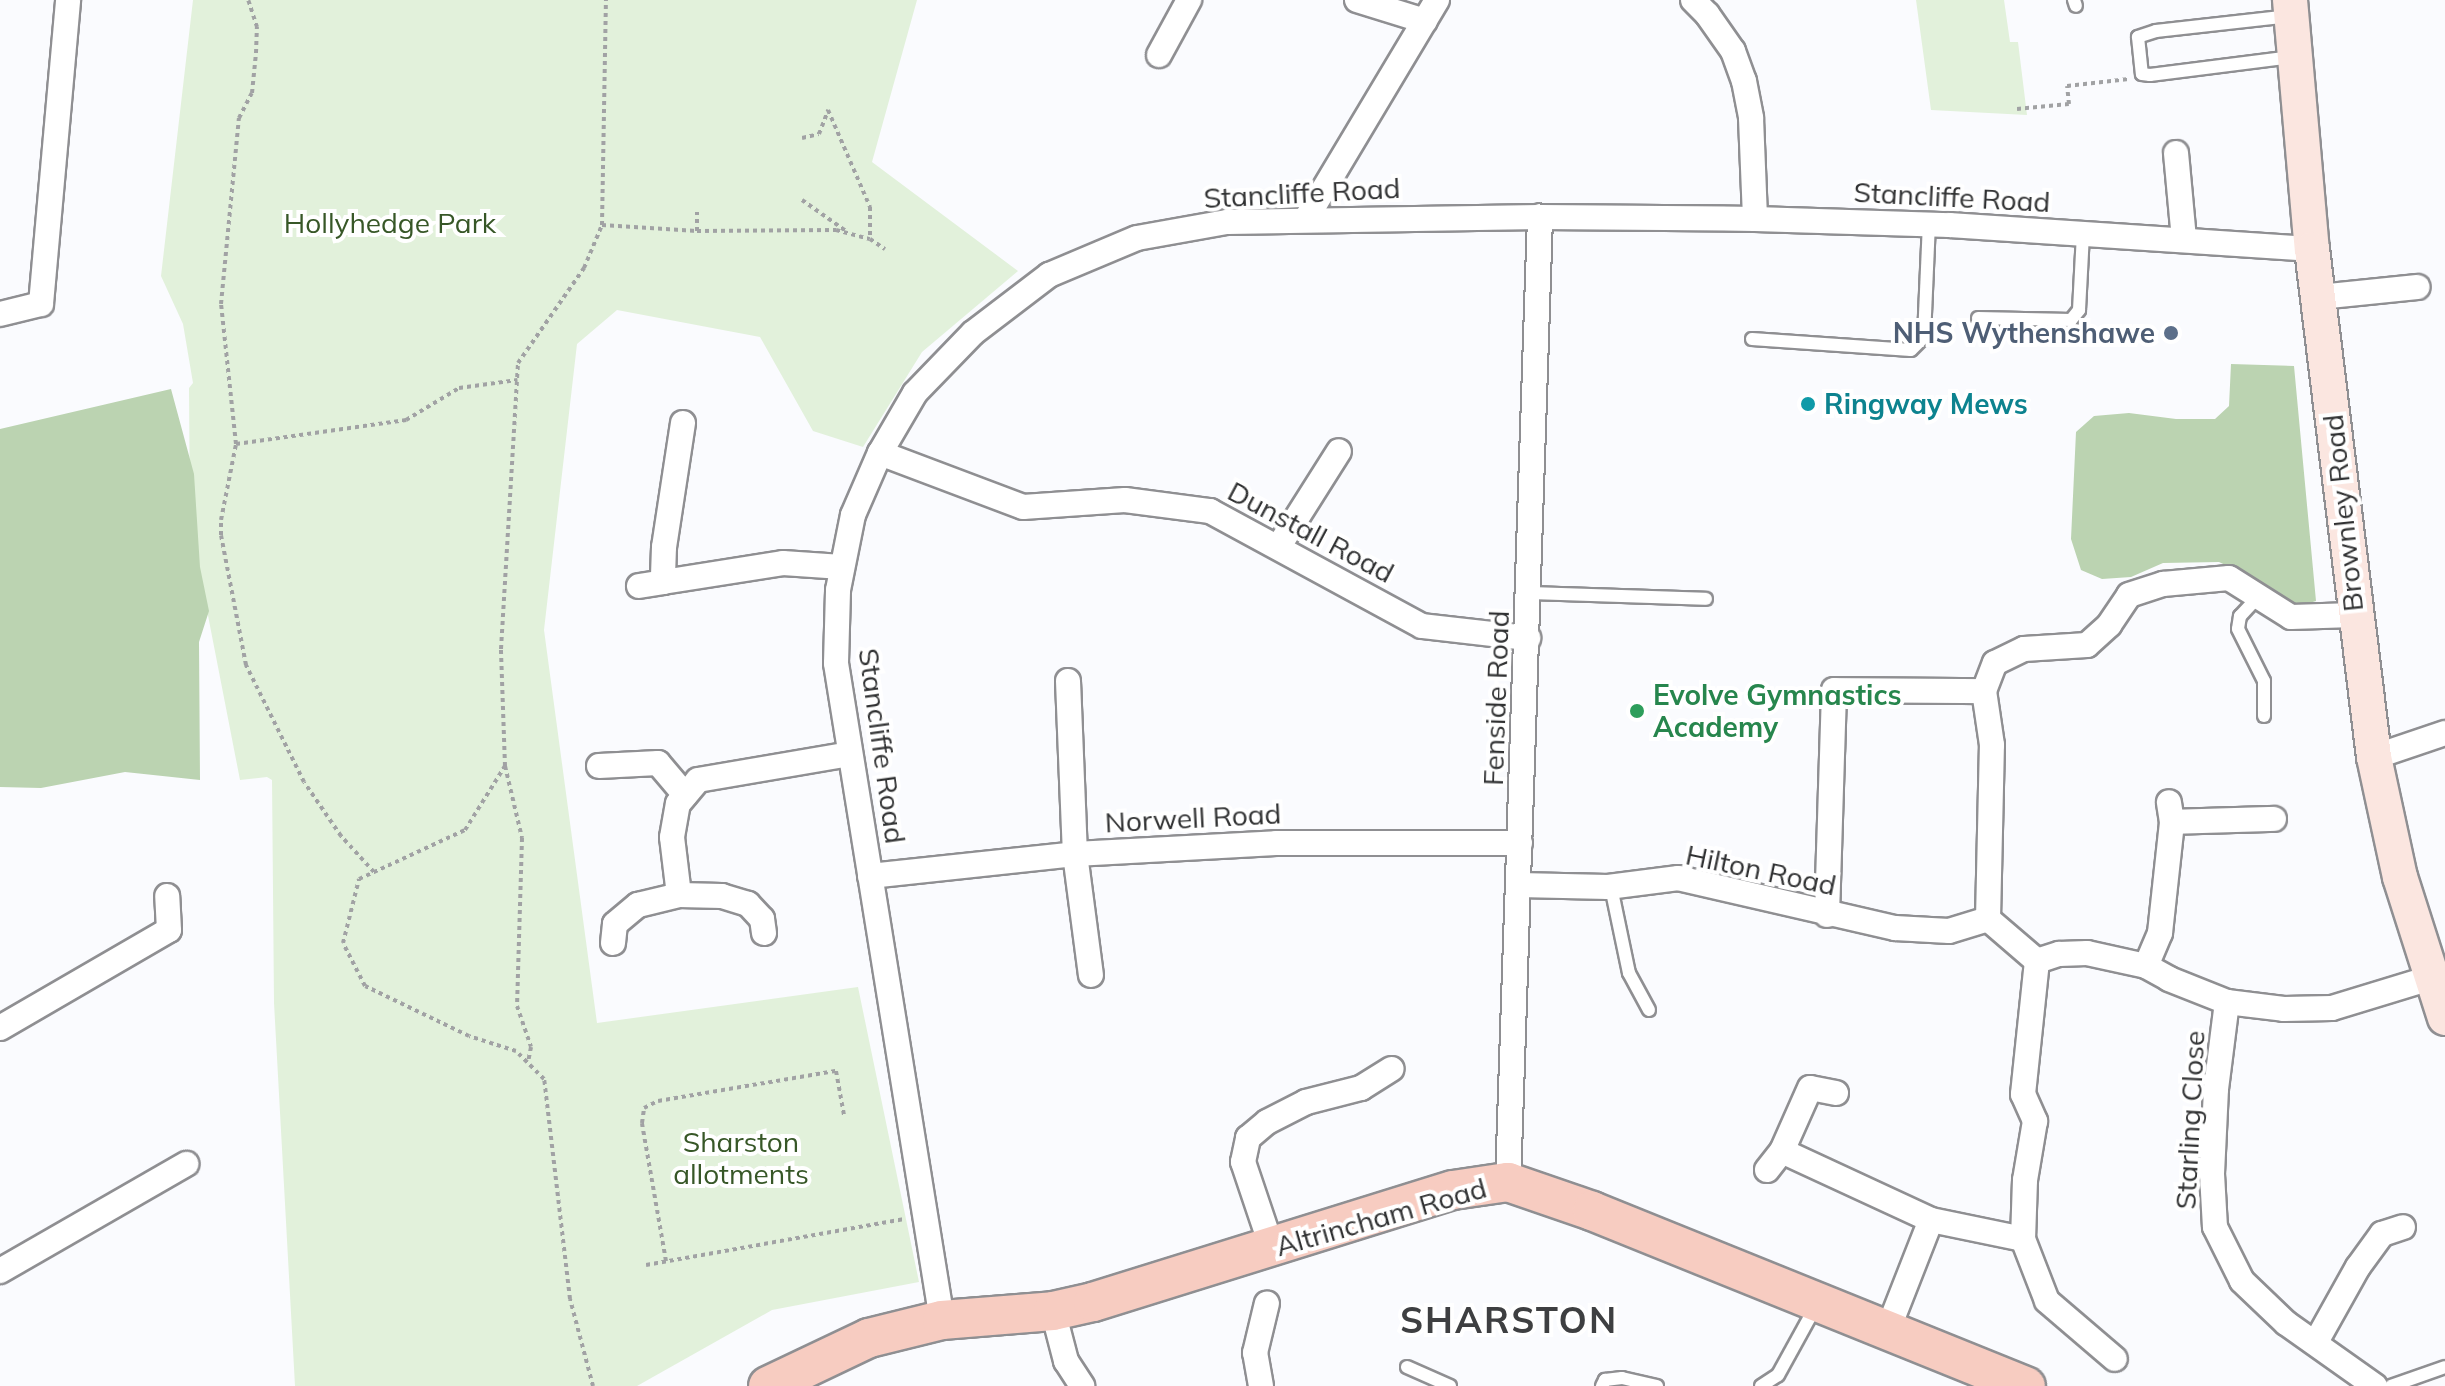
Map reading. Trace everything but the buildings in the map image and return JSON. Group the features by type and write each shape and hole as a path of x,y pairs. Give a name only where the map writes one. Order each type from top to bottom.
{"main road":[{"name":"Altrincham Road","path":"768,1386 869,1338 942,1320 1053,1311 1272,1248 1453,1190 1508,1182 1592,1211 2026,1386"}],"street":[{"path":"0,314 41,304 68,0"},
{"path":"1159,55 1189,0"},
{"path":"1306,219 1431,10 1357,0"},
{"path":"1693,0 1733,51 1744,81 1751,118 1755,219"},
{"name":"Brownley Road","path":"2291,8 2312,249 2354,615 2374,757 2400,877 2445,1018"},
{"path":"2176,153 2184,239"},
{"name":"Stancliffe Road","path":"942,1320 836,663 842,567 853,515 880,453 915,393 973,333 1049,275 1137,238 1227,222 1540,217 1755,219 1929,224 2312,249"},
{"name":"Fenside Road","path":"1508,1182 1540,217"},
{"path":"2319,297 2417,287"},
{"path":"683,423 664,547 651,584 783,563 842,567"},
{"path":"1279,546 1339,451"},
{"name":"Dunstall Road","path":"880,453 1023,507 1125,500 1210,511 1422,626 1528,638"},
{"path":"2037,961 1988,919 1992,745 1984,691 1995,663 2024,649 2087,645 2109,625 2129,595 2163,584 2229,578 2291,617 2354,615"},
{"path":"1068,681 1075,854 1091,975"},
{"path":"1827,915 1834,690 1984,691"},
{"path":"2374,757 2445,733"},
{"path":"679,895 672,837 678,804 698,780 850,754"},
{"path":"599,766 658,763 685,795"},
{"path":"2146,966 2160,933 2170,812 2274,819"},
{"name":"Norwell Road","path":"870,876 1075,854 1276,843 1520,843"},
{"name":"Hilton Road","path":"1519,885 1611,887 1678,878 1827,915 1895,928 1949,931 1988,919"},
{"path":"613,943 615,924 638,905 679,895 722,896 748,904 762,919 764,933"},
{"path":"0,1028 169,930 167,896"},
{"path":"2037,961 2059,954 2087,953 2146,966 2169,979 2227,1002 2284,1009 2332,1008 2430,978"},
{"path":"2037,961 2023,1094 2032,1107 2035,1121 2025,1180 2023,1239 2047,1301 2115,1359"},
{"name":"Starling Close","path":"2227,1002 2216,1089 2212,1174 2215,1227 2242,1281 2286,1323 2375,1386"},
{"path":"1272,1248 1243,1162 1248,1138 1280,1115 1306,1102 1361,1088 1391,1069"},
{"path":"1836,1093 1810,1081 1774,1160 1931,1220 2023,1239"},
{"path":"0,1271 186,1164"},
{"path":"1887,1332 1931,1220"},
{"path":"2316,1342 2358,1267 2382,1234 2403,1227"},
{"path":"1261,1386 1255,1353 1267,1303"},
{"path":"1053,1311 1066,1361 1082,1386"}],"lane":[{"path":"2291,8 2156,31 2138,37 2142,74 2295,56"},
{"path":"1752,339 1911,350 1924,337 1929,224"},
{"path":"1978,318 2071,320 2079,310 2083,233"},
{"path":"1529,593 1706,599"},
{"path":"2257,598 2240,616 2238,629 2264,681 2264,716"},
{"path":"1611,887 1629,973 1649,1010"},
{"path":"1761,1386 1778,1375 1817,1303"},
{"path":"1407,1367 1450,1386"},
{"path":"2391,1386 2445,1367"},
{"path":"1602,1386 1605,1380 1622,1378 1657,1386"}],"path":[{"path":"248,0 257,27 256,53 252,93 239,118 221,304 236,444 221,520 221,535 246,665 304,782 341,836 374,873"},
{"path":"528,1063 531,1047 517,1006 522,838 505,766 501,649 518,363 584,268 602,225 606,0"},
{"path":"2017,109 2069,104 2067,86 2134,78 2142,74"},
{"path":"802,138 819,134 828,110 870,207 870,239"},
{"path":"802,200 848,233"},
{"path":"697,212 697,231"},
{"path":"602,225 697,231 848,233 870,239 885,249"},
{"path":"236,444 406,420 459,388 517,380"},
{"path":"505,766 465,830 359,879 343,943 365,986 469,1036 516,1051 544,1079 570,1299 593,1386"},
{"path":"666,1261 642,1123 644,1108 658,1101 836,1071 844,1115"},
{"path":"646,1265 925,1215"}],"green space":[{"name":"Hollyhedge Park","path":"193,0 917,0 872,162 1018,271 922,352 863,447 813,431 760,337 617,310 577,344 544,630 597,1023 858,987 919,1282 772,1310 637,1386 295,1386 274,1003 272,780 267,777 240,780 190,523 189,388 193,383 183,324 161,276"},
{"path":"1916,0 2004,0 2010,42 2018,42 2027,115 1931,110"},
{"path":"2231,364 2294,366 2316,601 2293,608 2275,601 2251,577 2219,562 2163,563 2131,577 2102,579 2081,570 2071,539 2076,432 2094,416 2129,413 2176,419 2215,419 2229,406"},
{"path":"171,389 194,474 200,567 209,611 199,642 200,780 125,772 41,788 0,787 0,429"}],"place":[{"name":"NHS Wythenshawe","path":"2171,333"},
{"name":"Ringway Mews","path":"1808,404"},
{"name":"Evolve Gymnastics Academy","path":"1637,711"}],"district":[{"name":"SHARSTON","path":"1509,1320"}],"park label":[{"name":"Sharston allotments","path":"741,1158"}]}
